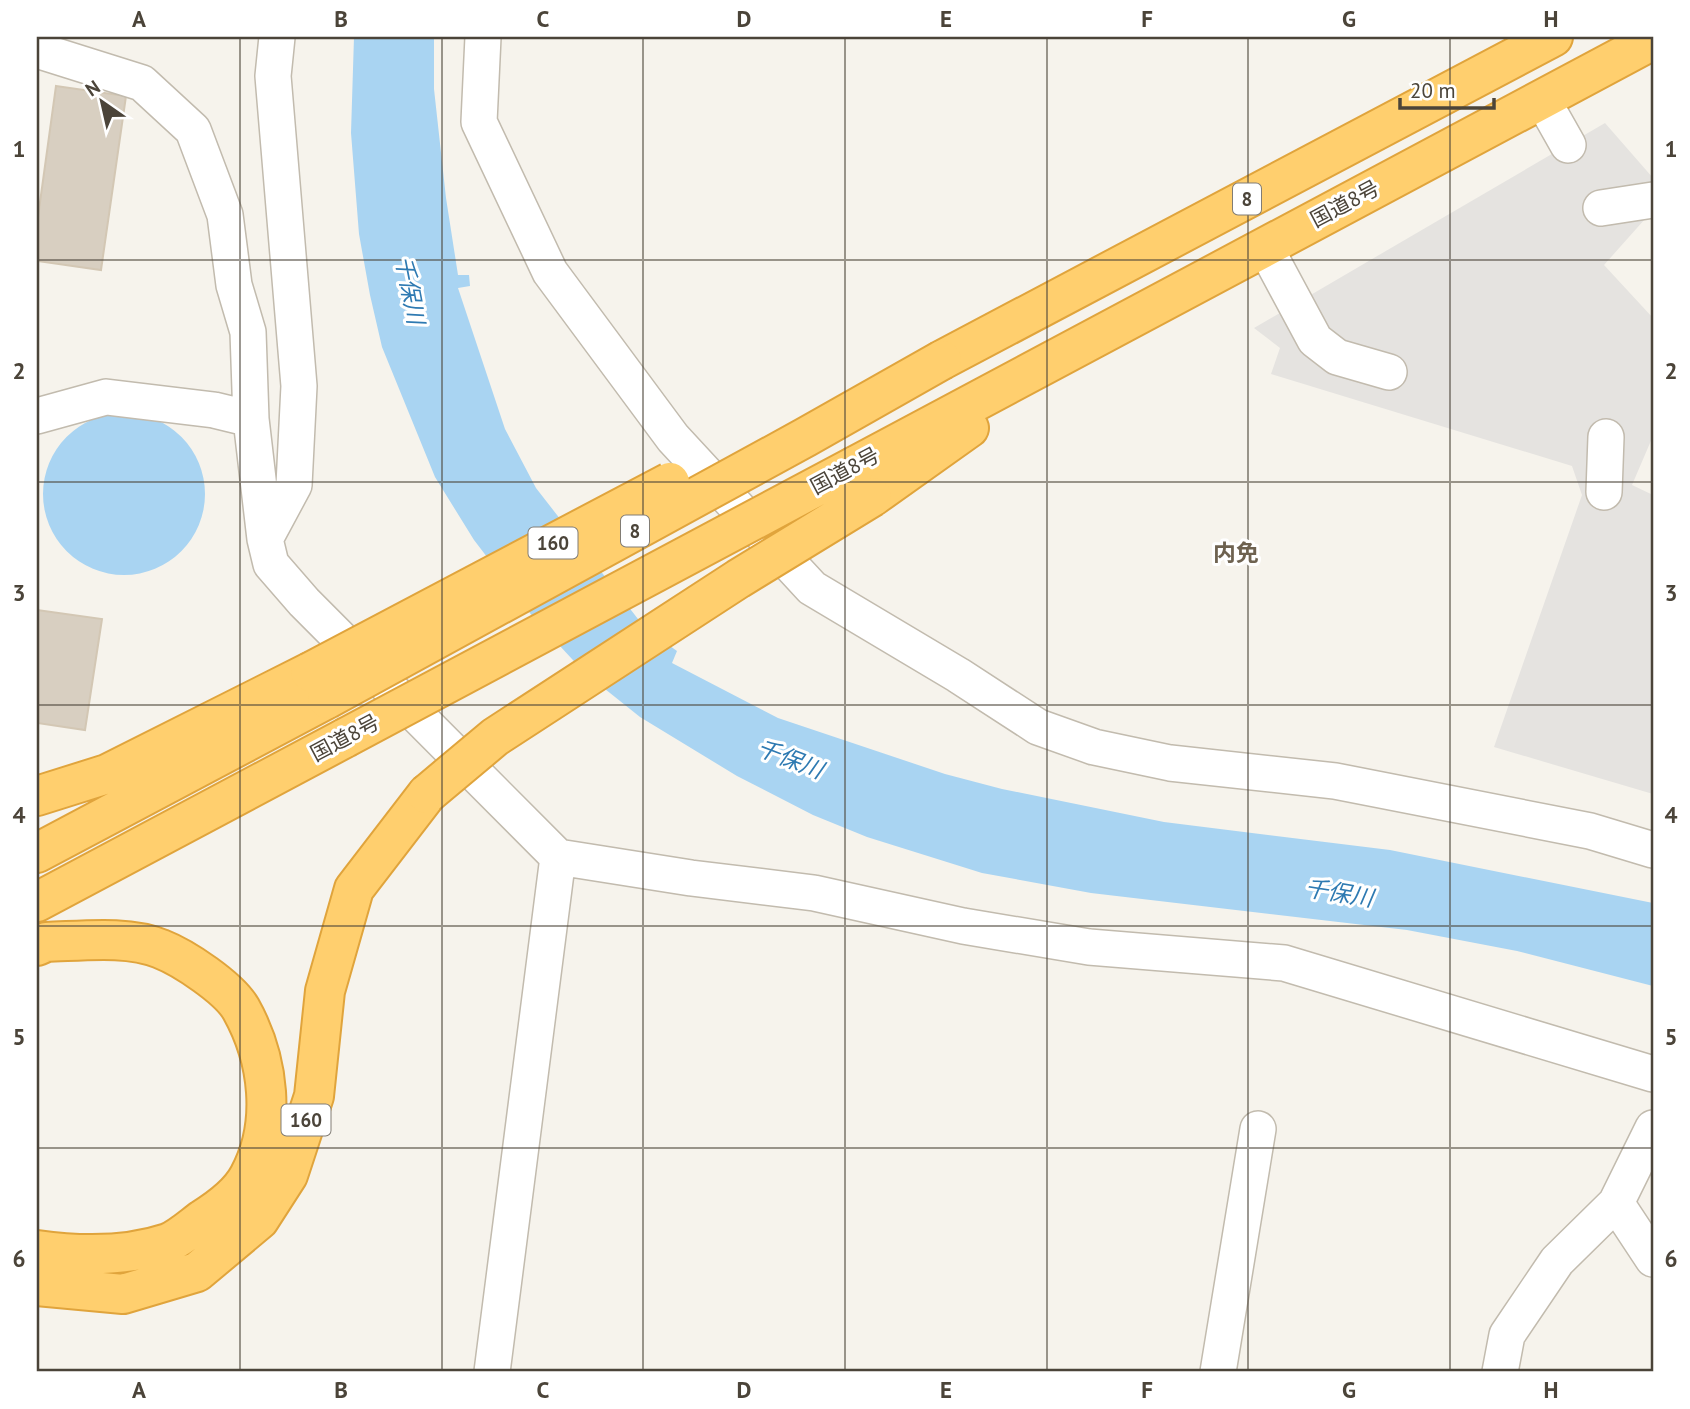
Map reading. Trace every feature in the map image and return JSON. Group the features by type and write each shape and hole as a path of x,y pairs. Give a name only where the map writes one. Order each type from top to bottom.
{"highway":[{"name":"国道8号","path":"37,853 318,685 806,437 942,360 1553,37"},
{"name":"国道8号","path":"1080,345 1653,40"},
{"name":"160","path":"37,1286 123,1294 148,1287 197,1272 259,1220 288,1175 314,1096 324,991 354,889 427,794 495,737 738,579 863,482 1080,345"},
{"name":"国道8号","path":"37,902 345,738 863,482"},
{"path":"37,796 107,774 318,685"},
{"name":"160","path":"37,946 46,942 118,940 160,948 209,976 240,1007 264,1066 267,1101 263,1141 248,1178 219,1209 170,1242 132,1252 72,1255 37,1250"}],"street":[{"path":"265,539 294,485 299,386 273,76 277,37"},
{"path":"483,37 479,122 550,272 673,438 812,587 1038,727 1094,747 1170,763 1347,783 1590,831 1653,849"},
{"path":"37,50 142,83 193,130 225,215 233,285 248,332 251,419 265,539 271,564 304,602 558,857 691,878 814,893 963,926 1088,947 1284,963 1653,1074"},
{"path":"1542,99 1568,145"},
{"path":"1601,208 1653,200"},
{"path":"1265,247 1315,340 1337,357 1389,372"},
{"path":"37,416 106,397 214,410 251,419"},
{"path":"1604,492 1606,437"},
{"path":"492,1372 558,857"},
{"path":"1500,1372 1507,1335 1558,1261 1616,1203 1653,1128"},
{"path":"1218,1372 1258,1129"},
{"path":"1616,1203 1653,1259"}],"shaded area":[{"path":"1605,123 1653,178 1653,210 1604,265 1653,318 1653,436 1632,485 1653,495 1653,794 1494,747 1582,495 1572,466 1271,374 1280,348 1254,328"}],"water":[{"name":"千保川","path":"354,37 434,37 434,89 446,198 458,275 469,275 470,286 458,288 505,429 536,488 645,628 677,651 672,663 778,718 945,774 1002,789 1164,822 1390,850 1653,903 1653,986 1517,951 1407,930 1091,893 982,873 867,837 813,815 737,776 640,717 585,673 533,617 474,540 435,477 382,347 370,295 359,234 351,133"},
{"path":"124,413 155,419 181,437 199,463 205,494 199,525 181,551 155,569 124,575 93,569 67,551 49,525 43,494 49,463 67,437 93,419"}],"building":[{"path":"56,86 126,96 101,270 37,261 37,224"},
{"path":"37,610 102,619 85,730 37,723"}],"district":[{"name":"内免","path":"1236,553"}]}
